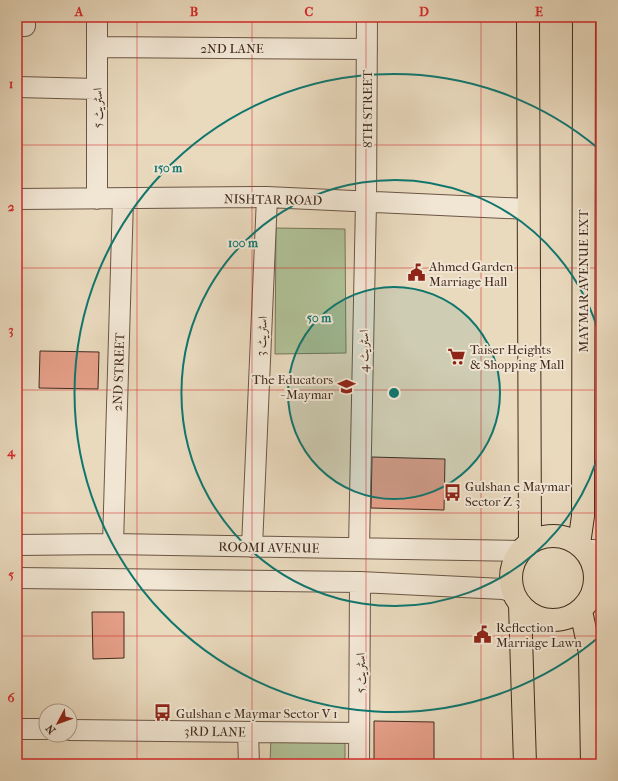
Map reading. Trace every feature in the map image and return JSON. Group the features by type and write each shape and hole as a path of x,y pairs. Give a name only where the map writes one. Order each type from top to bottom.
{"main road":[{"path":"525,546 528,17"},
{"name":"MAYMAR AVENUE EXT","path":"584,17 583,508 588,548"},
{"path":"517,598 533,615 549,621 566,619 581,612 591,599 598,584 588,548 563,537 546,536 525,546 513,563 511,578 517,598 525,764"},
{"path":"581,612 590,653 595,750"}],"street":[{"name":"اسٹریٹ 5","path":"97,17 97,199"},
{"name":"8TH STREET","path":"366,202 367,17"},
{"name":"2ND LANE","path":"97,47 367,49"},
{"path":"17,87 97,89"},
{"name":"NISHTAR ROAD","path":"17,199 267,197 528,209"},
{"name":"اسٹریٹ 3","path":"252,547 267,197"},
{"name":"2ND STREET","path":"113,544 123,199"},
{"name":"اسٹریٹ 4","path":"359,548 366,202"},
{"name":"ROOMI AVENUE","path":"17,545 113,544 359,548 525,546"},
{"path":"17,578 360,582 502,590 517,598"},
{"name":"اسٹریٹ 5","path":"359,764 360,582"},
{"path":"17,729 38,729"},
{"name":"3RD LANE","path":"78,730 359,733"},
{"path":"248,732 249,764"}],"green space":[{"path":"276,228 345,229 346,353 275,354"},
{"path":"345,735 345,764 270,764 271,737"}],"building":[{"path":"40,351 99,352 98,389 39,388"},
{"path":"372,457 445,459 444,510 371,508"},
{"path":"92,612 124,612 124,658 93,659"},
{"path":"374,721 434,722 434,764 374,764"}],"place":[{"name":"Ahmed Garden Marriage Hall","path":"416,273"},
{"name":"Taiser Heights & Shopping Mall","path":"457,356"},
{"name":"The Educators - Maymar","path":"346,386"},
{"name":"Gulshan e Maymar Sector Z 3","path":"452,493"},
{"name":"Reflection Marriage Lawn","path":"483,634"},
{"name":"Gulshan e Maymar Sector V 1","path":"163,713"}]}
